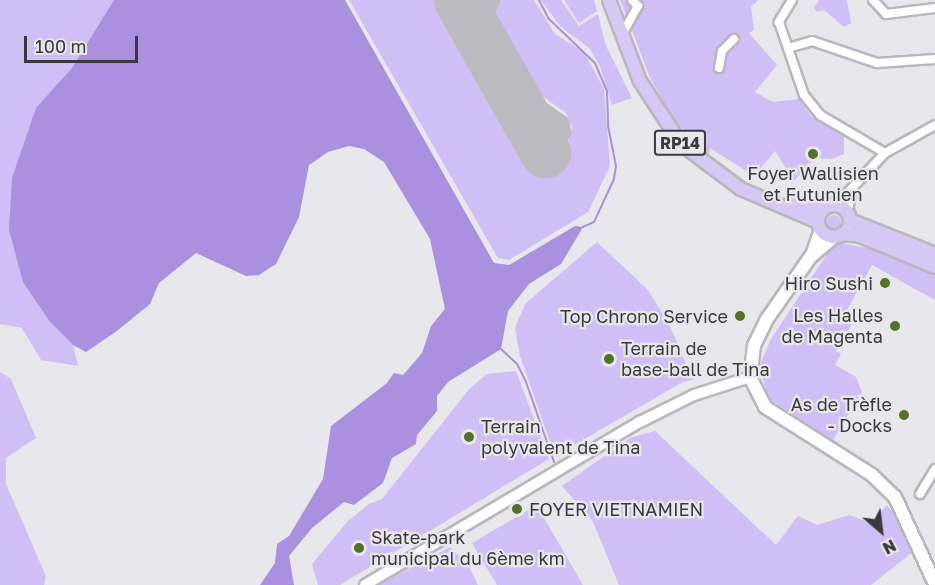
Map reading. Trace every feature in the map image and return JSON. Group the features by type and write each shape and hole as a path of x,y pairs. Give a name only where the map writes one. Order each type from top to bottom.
{"main road":[{"name":"RP14","path":"609,0 640,81 681,144 741,189 820,226"},
{"name":"RP14","path":"615,0 624,31 674,127 705,160 750,188 823,209"},
{"path":"935,254 848,216 836,205 823,209 811,256 768,319 754,346 750,377 765,407 872,475 895,497 935,584"},
{"path":"811,256 838,235 848,216"},
{"path":"820,226 838,235 858,235 935,267"}],"street":[{"path":"624,31 638,6 632,0"},
{"path":"792,0 779,22 812,107 885,153"},
{"path":"873,0 886,14 935,8"},
{"path":"719,68 722,51 734,39"},
{"path":"788,48 812,41 877,63 935,58"},
{"path":"836,205 885,153 935,125"},
{"path":"848,216 854,188"},
{"path":"365,585 640,422 694,395 750,377"},
{"path":"920,494 935,469"}],"shaded area":[{"path":"0,0 133,0 50,322 73,345 78,366 41,360 22,328 0,324"},
{"path":"114,0 345,0 494,263 509,265 575,226 583,227 561,264 529,284 508,311 501,349 448,382 437,396 437,411 417,435 416,444 392,458 383,483 354,505 344,502 312,528 289,556 294,585 260,585 275,563 277,544 289,536 323,479 331,426 387,383 394,373 403,375 422,353 431,326 445,309 430,239 384,162 364,149 349,146 328,152 309,165 299,217 276,264 259,275 246,276 196,253 159,283 150,304 117,331 86,352 73,345 50,322 23,282 9,230 12,178 36,108 72,68"},
{"path":"349,0 439,0 532,165 568,144 572,127 566,113 534,90 493,22 497,0 534,0 555,34 584,52 604,89 610,166 588,212 509,260 498,258"},
{"path":"541,0 561,0 579,26 598,14 606,46 632,98 612,105 599,64 589,48 560,26"},
{"path":"564,0 594,0 597,11 579,23"},
{"path":"620,0 758,0 751,7 754,30 749,33 777,65 755,92 773,102 799,99 811,116 844,135 844,154 832,159 815,158 794,181 775,151 754,176 710,148 709,156 675,121 651,80"},
{"path":"819,0 847,0 851,23 844,27 824,10 817,12 814,8"},
{"path":"831,215 837,215 841,222 837,229 831,229 827,225 827,219"},
{"name":"Terrain de base-ball de Tina","path":"597,242 648,290 669,324 693,380 683,382 555,456 520,356 515,328 525,304"},
{"path":"835,242 873,249 935,274 935,300 872,265 846,312 855,318 836,351 841,354 835,365 856,377 862,392 833,440 769,399 759,367 771,339"},
{"path":"516,371 549,459 340,585 318,585 312,564 347,522 369,504 382,499 470,388 487,374"},
{"path":"0,372 11,379 36,438 6,458 6,484 46,576 44,585 0,585"},
{"path":"655,431 776,545 798,516 817,525 849,515 871,523 887,505 900,521 914,551 871,585 619,585 593,522 562,486 630,438"},
{"path":"537,505 583,585 497,585 472,543"},
{"path":"450,547 468,565 478,585 378,585"}],"waterway":[{"path":"539,0 548,18 595,63 607,91 608,126 616,166 614,179 594,222 583,227"},
{"path":"501,349 517,364 526,382 554,462"}],"taxiway":[{"path":"457,0 461,11 472,15 484,10 489,0"},
{"path":"511,91 559,124 560,132 551,142 538,141 529,133 527,120"}],"runway":[{"path":"459,0 545,152"}],"place":[{"name":"Foyer Wallisien et Futunien","path":"813,154"},
{"name":"Hiro Sushi","path":"885,283"},
{"name":"Top Chrono Service","path":"740,316"},
{"name":"Les Halles de Magenta","path":"895,326"},
{"name":"Terrain de base-ball de Tina","path":"609,359"},
{"name":"As de Trèfle - Docks","path":"904,415"},
{"name":"Terrain polyvalent de Tina","path":"469,437"},
{"name":"FOYER VIETNAMIEN","path":"517,509"},
{"name":"Skate-park municipal du 6ème km","path":"359,548"}]}
